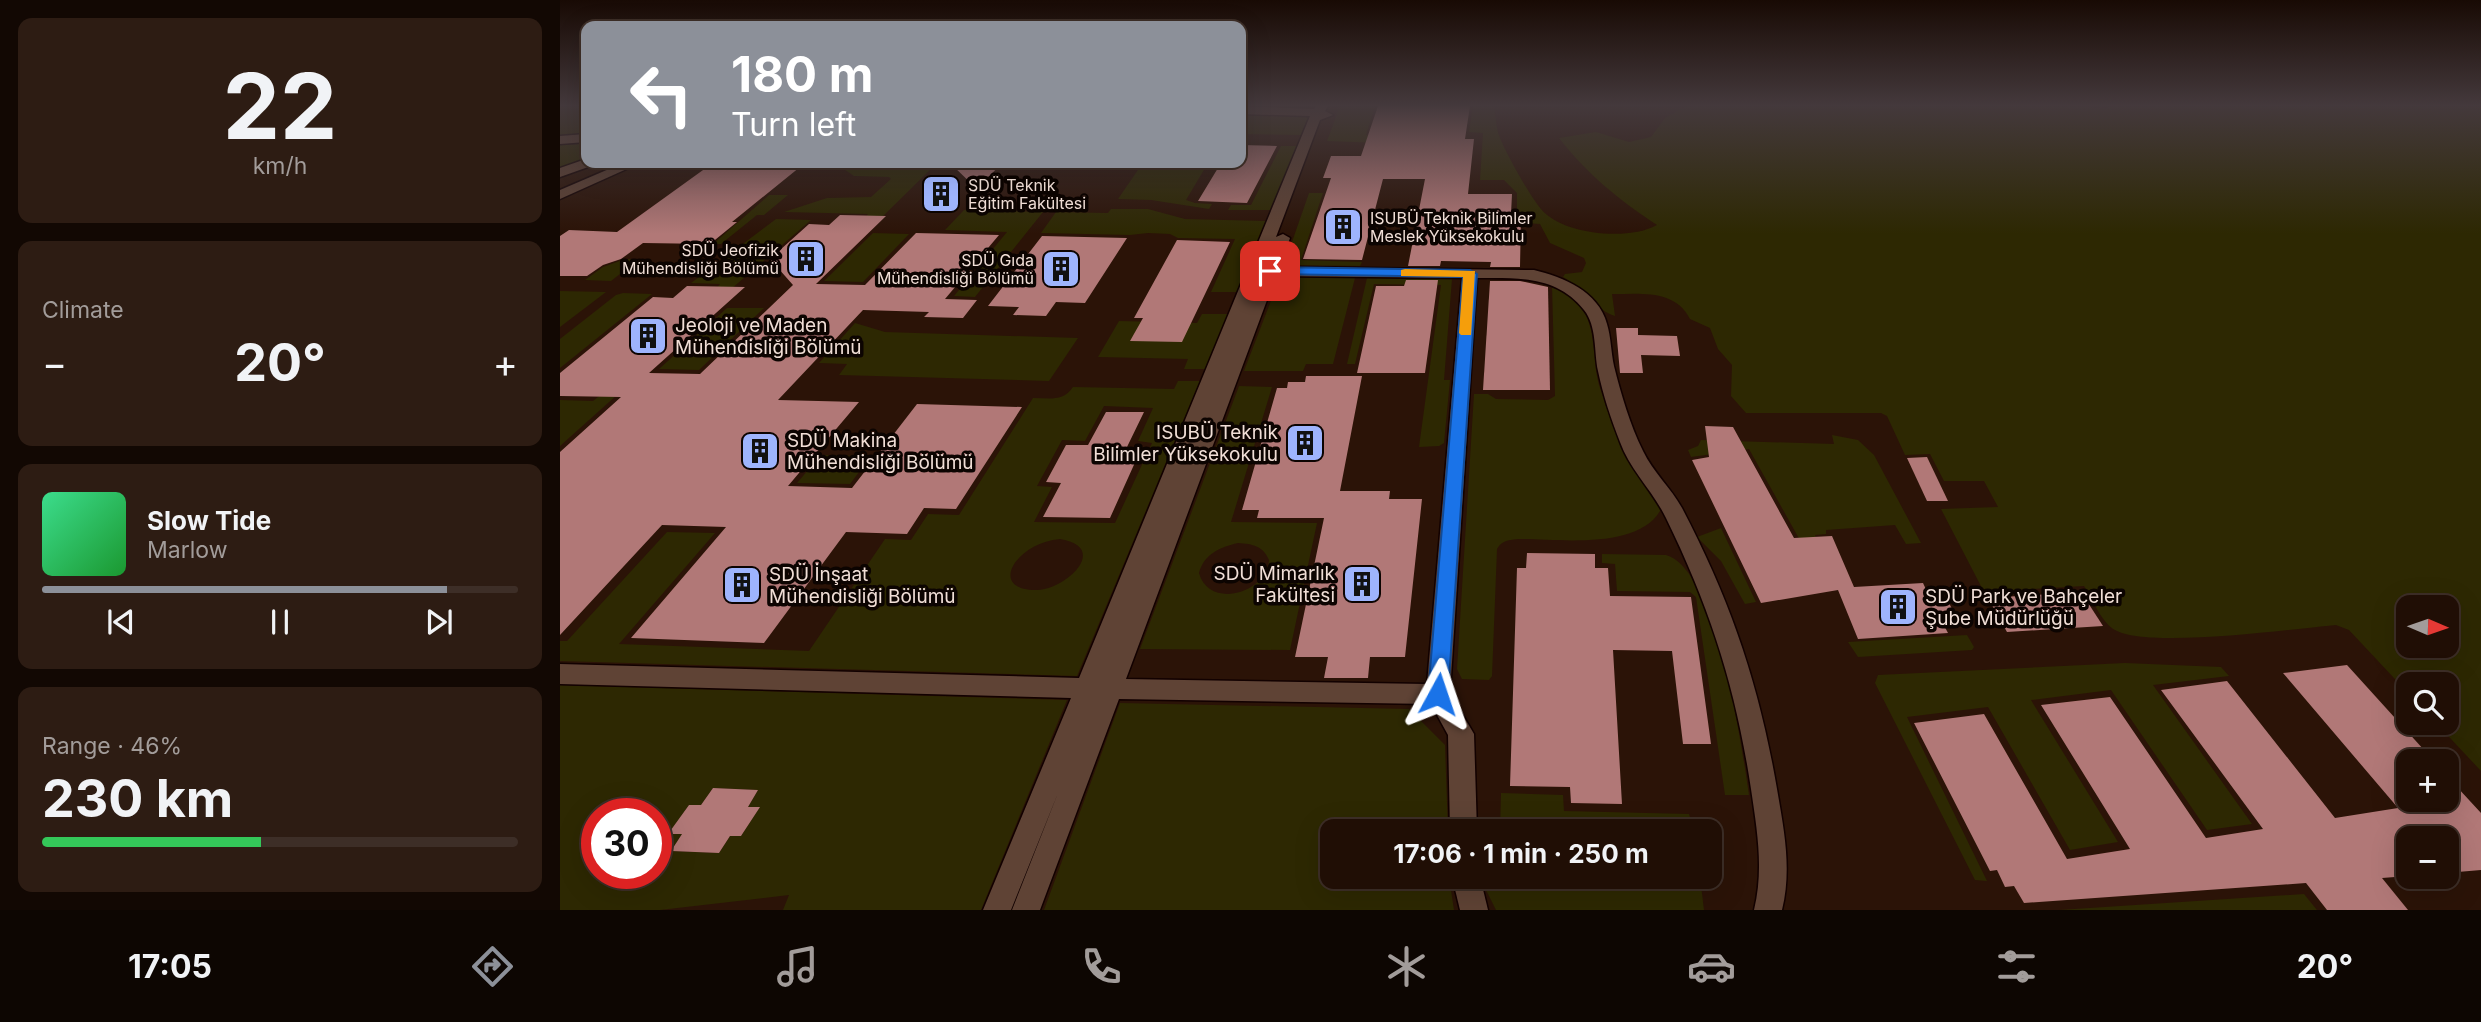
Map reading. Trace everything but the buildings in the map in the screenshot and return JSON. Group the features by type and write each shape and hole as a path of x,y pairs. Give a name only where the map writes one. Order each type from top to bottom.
{"street":[{"path":"1026,910 1099,689 1309,148"},
{"path":"560,173 581,165"},
{"path":"560,195 622,168"},
{"path":"1263,271 1554,278 1570,287 1596,313 1605,364 1631,446 1643,469 1663,492 1674,512 1722,617 1743,682 1759,756 1774,857 1774,886 1768,910"},
{"path":"1464,819 1461,734 1438,694 1470,274"},
{"path":"560,674 1099,689 1438,694"},
{"path":"997,910 1099,689"},
{"path":"1469,889 1475,910"}],"shaded area":[{"path":"560,148 581,148 581,165 560,173"},
{"path":"1280,148 1296,148 1271,210 1228,210 1231,205 1251,205"},
{"path":"1482,148 1505,148 1525,185 1541,209 1551,218 1580,230 1614,234 1645,230 1657,225 1604,186 1568,148 2481,148 2481,771 2447,735 2459,735 2459,672 2396,672 2396,680 2349,630 2336,625 2221,636 2157,638 2132,635 2110,627 2084,586 1984,592 1941,509 1998,507 1984,481 1944,481 1930,454 1905,455 1887,416 1881,413 1746,413 1731,396 1732,365 1718,349 1710,328 1690,319 1676,302 1656,295 1612,294 1615,316 1602,309 1563,277 1565,274 1582,272 1586,263 1584,258 1550,243 1540,224 1526,223 1526,212 1517,212 1517,193 1504,180 1480,180"},
{"path":"842,168 932,168 880,219 864,219 868,214 784,212 827,198 871,197 891,179 854,176"},
{"path":"1139,168 1205,168 1186,200 1212,204 1209,209 1151,200 1118,199"},
{"path":"1309,193 1323,193 1301,260 1362,262 1360,266 1284,265"},
{"path":"769,195 788,195 764,215 757,215 721,244 713,244"},
{"path":"1111,209 1148,209 1185,219 1266,221 1237,292 1211,292 1235,239 1178,238 1170,234 1148,233 1041,233 1056,212 1108,213"},
{"path":"964,210 1043,212 975,297 954,296 1007,232 945,230"},
{"path":"776,219 811,220 730,290 715,290 720,284 691,283"},
{"path":"873,233 909,234 863,282 824,281"},
{"path":"625,259 639,259 611,281 585,280 603,267"},
{"path":"1280,277 1355,278 1333,364 1306,364 1303,371 1244,371"},
{"path":"1367,278 1452,279 1444,380 1450,380 1444,443 1439,446 1419,447 1441,285 1374,284 1355,364 1347,364"},
{"path":"1552,286 1571,296 1587,317 1593,340 1597,378 1612,424 1626,457 1651,489 1660,511 1649,523 1634,532 1616,537 1596,540 1519,539 1501,544 1497,549 1492,676 1489,680 1462,679 1457,669 1474,394 1488,394 1496,399 1548,400 1555,396"},
{"path":"560,291 606,292 560,327"},
{"path":"652,294 560,368 560,339 616,295"},
{"path":"727,308 764,308 699,370 659,369"},
{"path":"1202,314 1228,314 1206,369 1184,369 1188,359 1098,357 1119,321 1197,323"},
{"path":"855,323 885,332 1078,338 1049,381 839,375 847,364 819,363"},
{"path":"1178,381 1200,381 1077,676 560,661 560,641 567,641 667,532 715,533 619,644 809,651 885,539 911,540 928,514 959,515 1033,398 1060,397 1073,387 1174,389","holes":["1104,406 1153,408 1138,441 1152,443 1115,523 1034,522 1052,487 1037,486 1062,440 1085,441","1060,539 1075,543 1082,550 1083,558 1071,576 1049,588 1037,590 1022,588 1013,583 1010,575 1020,557 1044,542"]},
{"path":"1239,386 1272,387 1231,522 1317,523 1290,650 1140,649","holes":["1238,543 1253,545 1267,555 1269,560 1266,572 1259,581 1237,593 1214,591 1205,584 1199,573 1201,566 1214,552"]},
{"path":"602,394 618,394 560,446 560,400 593,401"},
{"path":"1832,435 1858,440 1874,455 1921,543 1906,544 1895,525 1826,530 1826,534 1815,535 1821,550 1806,551 1749,449 1691,457 1688,450 1698,446 1701,440 1834,444"},
{"path":"821,455 871,456 850,484 797,483"},
{"path":"1721,528 1756,602 1745,604 1721,561 1697,537"},
{"path":"1602,554 1666,555 1684,567 1700,592 1724,662 1749,795 1725,795 1696,597 1690,592 1617,591 1615,564 1602,563"},
{"path":"1967,635 1974,647 1972,650 1858,657 1848,642"},
{"path":"2125,663 2221,667 2229,676 2153,685 2252,824 2207,830 2111,690 2031,700 2118,842 2070,850 1988,707 1907,717 1987,881 1975,880 1875,683 1878,675"},
{"path":"560,685 1067,700 981,910 783,910 789,895 660,910 560,910"},
{"path":"1120,703 1409,709 1445,745 1448,819 1320,819 1320,889 1451,889 1454,910 1044,910"},
{"path":"1501,793 1563,795 1564,811 1689,814 1690,819 1500,819"},
{"path":"672,833 682,834 672,849"},
{"path":"1701,889 1704,910 1496,910 1486,890"},
{"path":"2304,894 2317,910 2059,910"}],"slow traffic":[{"path":"1405,273 1470,274 1466,333"}],"place":[{"name":"SDÜ Teknik Eğitim Fakültesi","path":"941,194"},
{"name":"ISUBÜ Teknik Bilimler Meslek Yüksekokulu","path":"1343,227"},
{"name":"SDÜ Jeofizik Mühendisliği Bölümü","path":"806,259"},
{"name":"SDÜ Gıda Mühendisliği Bölümü","path":"1061,269"},
{"name":"Jeoloji ve Maden Mühendisliği Bölümü","path":"648,336"},
{"name":"ISUBÜ Teknik Bilimler Yüksekokulu","path":"1305,443"},
{"name":"SDÜ Makina Mühendisliği Bölümü","path":"760,451"},
{"name":"SDÜ Mimarlık Fakültesi","path":"1362,584"},
{"name":"SDÜ İnşaat Mühendisliği Bölümü","path":"742,585"},
{"name":"SDÜ Park ve Bahçeler Şube Müdürlüğü","path":"1898,607"}],"route":[{"path":"1270,271 1470,274 1438,694"}]}
